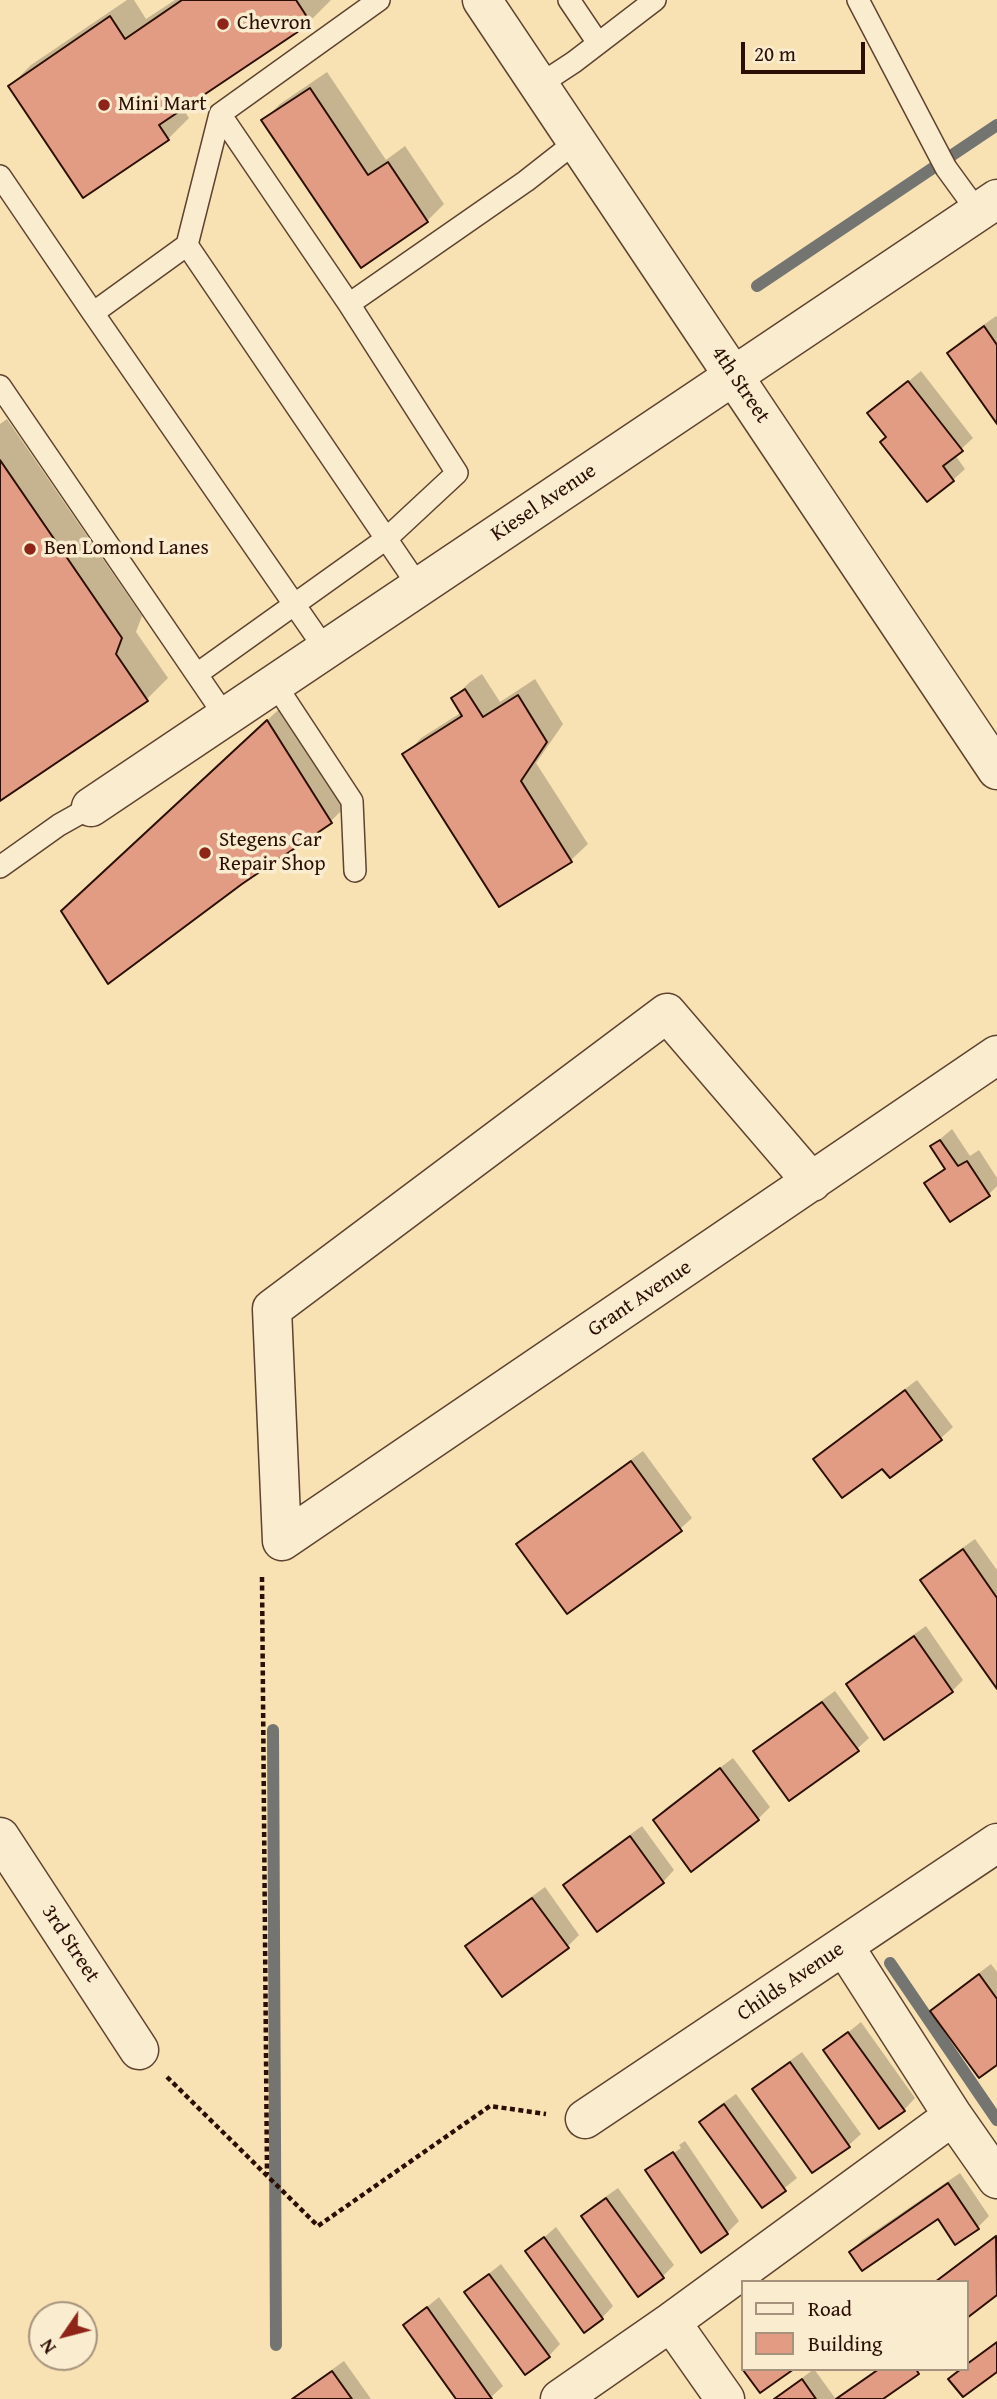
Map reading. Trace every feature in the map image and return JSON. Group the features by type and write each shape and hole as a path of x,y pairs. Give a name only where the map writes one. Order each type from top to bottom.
{"street":[{"name":"4th Street","path":"482,0 997,770"},
{"name":"Kiesel Avenue","path":"91,807 988,205"},
{"path":"282,1541 272,1309 667,1013 812,1182"},
{"name":"Grant Avenue","path":"282,1541 997,1055"},
{"name":"3rd Street","path":"0,1837 139,2050"},
{"name":"Childs Avenue","path":"585,2119 997,1843"},
{"path":"844,1946 953,2116 997,2179"},
{"path":"560,2399 671,2322 953,2116"},
{"path":"671,2322 725,2399"}],"lane":[{"path":"93,313 187,245 220,114 379,0"},
{"path":"569,0 598,43"},
{"path":"539,85 655,0"},
{"path":"858,0 946,168 988,205"},
{"path":"197,674 386,539 457,473 349,304 220,114"},
{"path":"349,304 526,181 577,141"},
{"path":"0,176 326,649"},
{"path":"187,245 419,587"},
{"path":"0,386 225,716"},
{"path":"275,684 352,801 355,871"},
{"path":"0,867 59,825 91,807"}],"path":[{"path":"267,2174 261,1538 282,1541"},
{"path":"139,2050 318,2226 490,2106 585,2119"}],"building":[{"path":"182,0 296,0 311,23 159,125 169,140 83,198 8,86 110,16 125,39"},
{"path":"310,88 368,175 388,162 428,222 361,268 261,120"},
{"path":"984,326 997,345 997,424 947,353"},
{"path":"908,381 963,451 943,466 954,481 927,502 880,442 886,437 867,413"},
{"name":"Ben Lomond Lanes","path":"0,460 122,638 116,654 148,701 0,801"},
{"path":"465,689 483,717 518,695 547,742 521,781 572,862 499,907 402,754 462,716 451,698"},
{"name":"Stegens Car Repair Shop","path":"267,720 332,823 242,884 108,984 61,911"},
{"path":"940,1140 958,1166 967,1161 990,1196 950,1222 924,1183 945,1169 930,1146"},
{"path":"905,1390 942,1440 890,1478 882,1469 842,1498 813,1459"},
{"path":"631,1461 682,1531 567,1614 516,1544"},
{"path":"963,1549 997,1598 997,1689 920,1580"},
{"path":"914,1636 953,1692 884,1740 846,1684"},
{"path":"822,1702 859,1751 789,1801 753,1751"},
{"path":"720,1768 759,1820 691,1872 653,1820"},
{"path":"630,1836 664,1883 597,1932 563,1885"},
{"path":"532,1898 569,1948 502,1997 465,1946"},
{"path":"979,1974 997,1999 997,2065 979,2078 930,2011"},
{"path":"848,2032 905,2111 879,2129 823,2050"},
{"path":"790,2062 850,2147 812,2173 752,2089"},
{"path":"724,2104 786,2191 762,2208 699,2122"},
{"path":"673,2152 728,2234 701,2253 645,2170"},
{"path":"948,2183 979,2229 955,2245 938,2219 862,2271 849,2252"},
{"path":"606,2198 664,2278 638,2297 581,2216"},
{"path":"996,2236 997,2295 969,2316 969,2280 938,2280"},
{"path":"544,2237 603,2319 584,2333 525,2251"},
{"path":"489,2274 550,2357 525,2375 464,2292"},
{"path":"427,2307 492,2399 456,2399 403,2325"},
{"path":"997,2342 997,2372 963,2397 948,2379 958,2371 969,2371 969,2363"},
{"path":"332,2371 352,2399 292,2399"},
{"path":"744,2371 791,2371 760,2393"},
{"path":"876,2371 917,2371 919,2374 883,2399 836,2399"},
{"path":"802,2379 816,2399 774,2399"}],"waterway":[{"path":"757,286 997,125"},
{"path":"273,1730 276,2345"},
{"path":"890,1963 997,2120"}],"place":[{"name":"Chevron","path":"223,24"},
{"name":"Mini Mart","path":"104,105"},
{"name":"Ben Lomond Lanes","path":"30,549"},
{"name":"Stegens Car Repair Shop","path":"205,853"}]}
